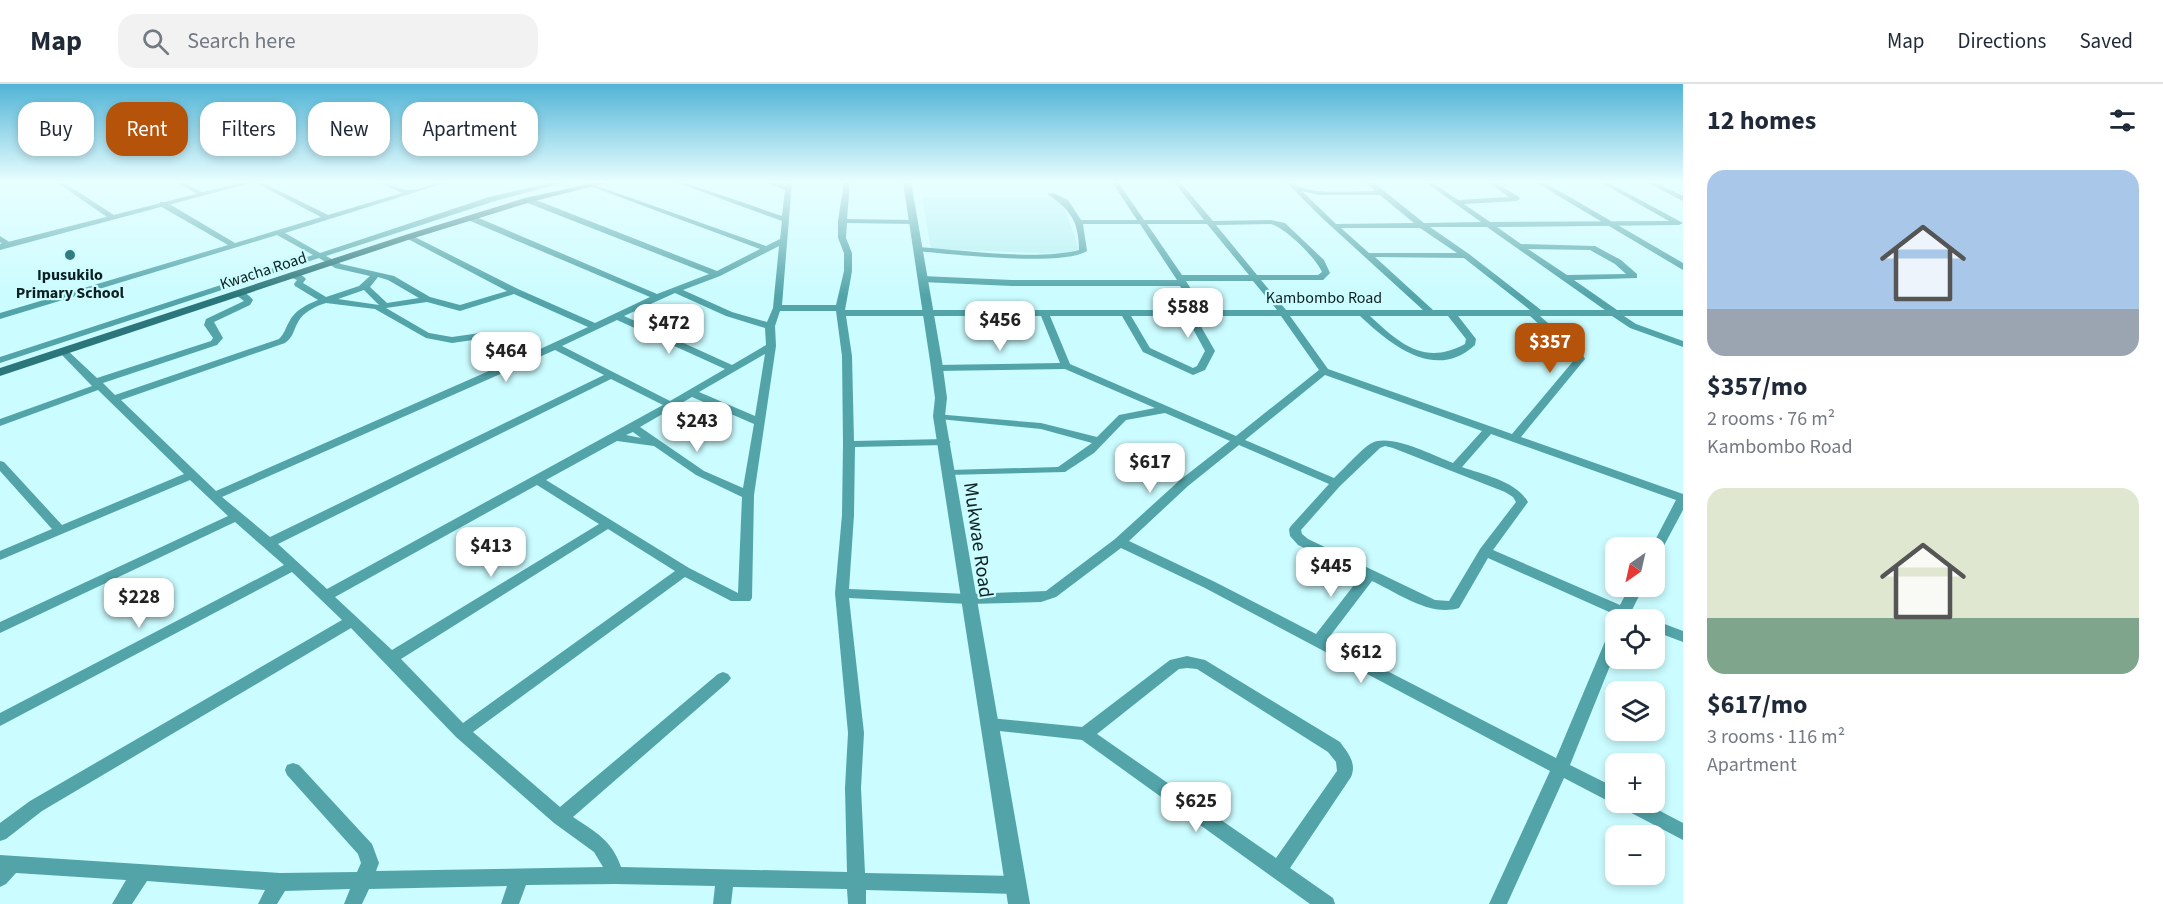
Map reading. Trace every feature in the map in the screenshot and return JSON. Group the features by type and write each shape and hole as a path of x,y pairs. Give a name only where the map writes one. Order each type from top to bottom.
{"main road":[{"name":"Kwacha Road","path":"0,372 463,220"}],"street":[{"path":"0,238 4,246 101,220"},
{"path":"191,220 234,245"},
{"path":"0,305 5,314 316,220"},
{"path":"0,360 427,220"},
{"path":"476,220 657,297"},
{"path":"580,220 717,274"},
{"path":"688,220 767,249"},
{"path":"538,480 684,571 736,598 746,598 748,495 771,346 770,326 777,308 786,220"},
{"path":"1330,220 1430,312"},
{"path":"1416,220 1466,256 1535,313 1579,355 1580,359 1514,438"},
{"path":"1484,220 1633,326 1683,344"},
{"path":"1604,220 1683,267"},
{"path":"856,904 853,788 856,732 842,593 848,515 849,444 847,356 840,310 846,288 848,253 842,238 842,221 914,222"},
{"name":"Mukwae Road","path":"914,222 941,398 939,416 1019,904"},
{"path":"917,249 1072,255 1083,251 1084,247 1077,222 1271,222 1282,225 1321,262 1326,273 1320,278 1254,277 1012,283 922,279"},
{"path":"1143,222 1200,311"},
{"path":"1209,222 1283,312 1324,371 1683,499 1663,537"},
{"path":"1336,226 1607,222 1681,224"},
{"path":"278,232 332,263 402,283 427,299 460,309 515,291"},
{"path":"408,237 515,291 594,326"},
{"path":"216,495 555,346 657,297 678,291 717,274 782,242"},
{"path":"1519,245 1592,248 1618,262 1634,276 1565,278"},
{"path":"1370,255 1466,256"},
{"path":"112,400 282,341 290,334 300,314 324,300 365,287 376,274"},
{"path":"293,275 302,279 298,284 324,300 380,307 427,299"},
{"path":"244,280 256,288"},
{"path":"365,287 380,307 426,335 438,339 480,336 539,353"},
{"path":"678,291 729,314 770,326"},
{"path":"0,423 96,385 214,343 218,338 209,325 209,321 247,303 249,300 239,293"},
{"path":"180,302 191,309"},
{"name":"Kambombo Road","path":"777,308 928,313 1200,311 1683,313"},
{"path":"1125,313 1146,350 1193,372 1202,368 1210,351 1188,312"},
{"path":"1361,312 1398,344 1415,353 1441,359 1460,352 1470,345 1471,339 1450,312"},
{"path":"1044,313 1066,366"},
{"path":"616,316 732,369"},
{"path":"555,346 671,405"},
{"path":"326,596 633,427 771,346"},
{"path":"64,352 96,385 216,495 236,517 270,543 391,658 462,732 561,818 600,846 609,858 615,875"},
{"path":"936,368 1066,366 1336,483"},
{"path":"842,593 968,599 1041,597 1051,594 1120,542 1184,483 1324,371"},
{"path":"270,543 611,375"},
{"path":"692,393 759,422"},
{"path":"950,473 1061,470 1090,451 1122,417 1164,410"},
{"path":"939,416 1041,426 1099,441"},
{"path":"633,427 700,473 748,495"},
{"path":"1455,468 1490,429"},
{"path":"615,437 658,444"},
{"path":"849,444 945,442"},
{"path":"1385,443 1396,445 1455,468 1509,489 1518,495 1522,502 1485,552 1454,605 1446,607 1432,604 1303,542 1296,536 1295,529 1336,483 1376,445 1385,443"},
{"path":"0,464 61,531"},
{"path":"0,556 193,474"},
{"path":"0,628 236,517"},
{"path":"391,658 608,524"},
{"path":"1120,542 1210,585 1605,791"},
{"path":"1485,552 1607,609"},
{"path":"0,720 293,566"},
{"path":"462,732 684,571"},
{"path":"1317,642 1370,574"},
{"path":"0,833 36,806 351,621"},
{"path":"1665,630 1683,637"},
{"path":"1498,904 1560,768 1605,659"},
{"path":"1085,734 1175,664 1187,662 1200,664 1334,747 1344,760 1345,772 1278,870"},
{"path":"561,818 723,678"},
{"path":"990,724 1085,734 1326,904"},
{"path":"294,770 366,850 370,863 353,904"},
{"path":"1647,813 1683,832"},
{"path":"0,878 7,863 280,882 365,878 615,875 857,883 1016,885"},
{"path":"121,904 141,874"},
{"path":"510,904 520,877"},
{"path":"722,904 725,879"},
{"path":"267,904 280,882"}],"shaded area":[{"path":"926,220 1069,220 1079,249 1061,254 931,249"}],"place":[{"name":"Ipusukilo Primary School","path":"70,255"}]}
